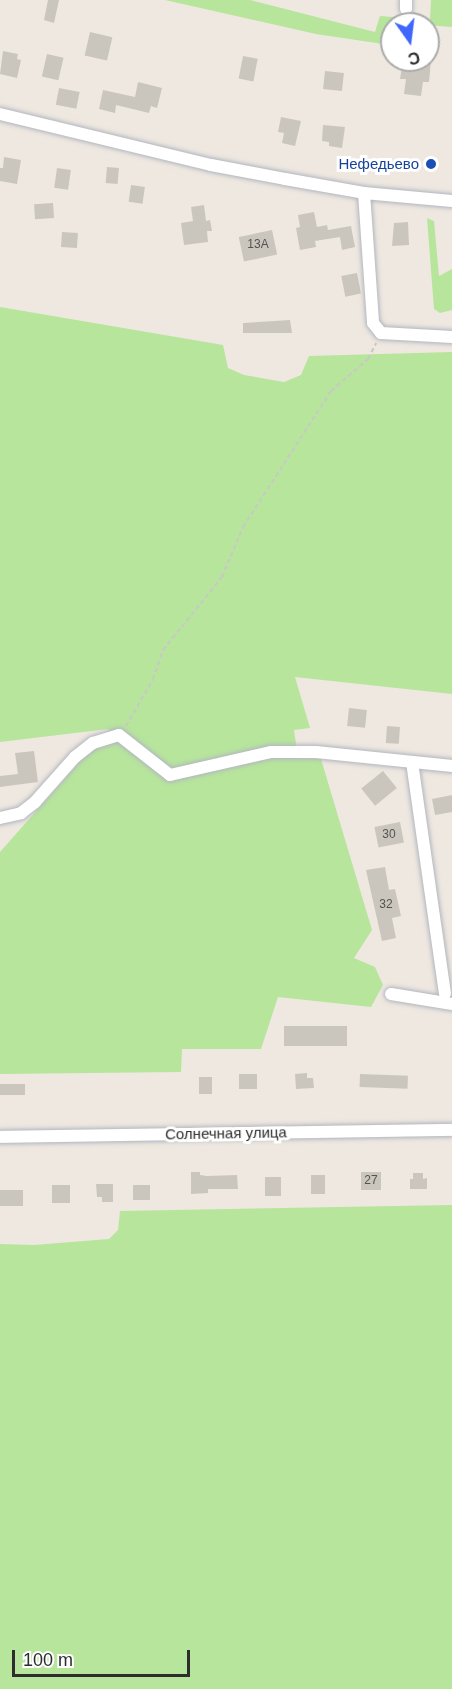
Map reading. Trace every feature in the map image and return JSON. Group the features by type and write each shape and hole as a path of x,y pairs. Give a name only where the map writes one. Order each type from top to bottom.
{"street":[{"path":"0,114 211,165 364,193 452,201"},
{"path":"364,193 373,323 381,333 452,337"},
{"path":"0,818 21,813 35,802 75,757 93,743 119,735 170,775 271,752 316,752 452,766"},
{"path":"391,994 448,999 412,762"},
{"name":"Солнечная улица","path":"0,1137 452,1130"}],"path":[{"path":"119,735 135,715 163,650 222,577 243,527 331,391 368,359 381,333"}],"green space":[{"path":"165,0 250,0 375,32 380,16 380,44 316,34"},
{"path":"431,0 452,0 452,27 440,26 440,12 430,12"},
{"path":"427,218 434,221 439,276 452,269 452,310 440,313 434,309"},
{"path":"0,307 223,345 228,368 244,375 284,382 301,375 309,356 452,352 452,694 295,677 310,728 294,730 298,758 321,759 372,930 354,958 375,967 383,985 371,1007 278,997 261,1049 182,1049 181,1072 0,1074 0,852 91,749 113,742 108,729 0,742"},
{"path":"452,1205 452,1689 0,1689 0,1244 34,1245 109,1239 118,1230 120,1211"}],"building":[{"path":"48,0 59,0 54,23 44,20"},
{"path":"90,32 112,37 107,61 85,55"},
{"path":"3,51 18,54 17,59 21,60 17,78 0,74"},
{"path":"47,54 64,58 58,80 42,76"},
{"path":"243,56 258,59 253,81 239,79"},
{"path":"325,71 344,73 342,91 323,89"},
{"path":"401,72 430,72 429,82 423,82 421,96 404,94 406,79 400,79"},
{"path":"138,82 162,88 157,108 151,106 149,113 116,105 115,113 99,109 103,90 135,97"},
{"path":"59,88 80,92 76,109 56,105"},
{"path":"281,117 301,121 295,146 282,143 284,133 278,132"},
{"path":"323,125 345,127 342,148 329,146 329,142 322,141"},
{"path":"4,157 21,160 17,184 0,181 0,168 3,168"},
{"path":"107,167 119,168 118,184 106,183"},
{"path":"57,168 71,170 68,190 54,188"},
{"path":"131,185 145,187 142,204 129,202"},
{"path":"53,203 54,218 35,219 34,204"},
{"path":"204,205 206,221 210,220 212,231 207,231 208,242 184,245 181,223 193,221 191,207"},
{"path":"314,212 317,227 327,225 328,230 351,226 355,247 342,250 340,237 315,241 316,247 300,250 296,228 300,227 298,215"},
{"path":"408,222 409,245 392,246 394,223"},
{"path":"272,230 277,254 244,262 239,237"},
{"path":"62,232 78,233 77,248 61,247"},
{"path":"357,273 361,294 345,297 341,276"},
{"path":"290,320 292,333 243,333 243,323"},
{"path":"349,708 367,710 365,728 347,726"},
{"path":"387,726 400,727 399,744 386,743"},
{"path":"34,751 38,782 0,787 0,776 18,774 15,753"},
{"path":"383,771 397,788 375,806 361,789"},
{"path":"452,795 452,812 435,815 432,799"},
{"path":"400,822 404,843 378,848 374,827"},
{"path":"385,867 389,890 395,889 401,916 392,918 396,938 382,941 366,870"},
{"path":"284,1026 347,1026 347,1046 284,1046"},
{"path":"307,1073 307,1078 313,1078 314,1088 296,1089 295,1074"},
{"path":"239,1074 257,1074 257,1089 239,1089"},
{"path":"360,1074 408,1076 408,1089 360,1087"},
{"path":"199,1077 212,1077 212,1094 199,1094"},
{"path":"0,1084 25,1084 25,1095 0,1095"},
{"path":"191,1172 200,1172 200,1175 207,1176 237,1175 238,1189 208,1189 208,1193 191,1194"},
{"path":"361,1172 381,1172 381,1190 361,1190"},
{"path":"413,1173 423,1173 423,1179 427,1178 427,1189 410,1189 410,1179 413,1179"},
{"path":"311,1175 325,1175 325,1194 311,1194"},
{"path":"265,1177 281,1177 281,1196 265,1196"},
{"path":"96,1184 113,1184 113,1202 102,1202 102,1197 97,1197"},
{"path":"52,1185 70,1185 70,1203 52,1203"},
{"path":"133,1185 150,1185 150,1200 133,1200"},
{"path":"0,1190 23,1190 23,1206 0,1206"}],"place":[{"name":"Нефедьево","path":"431,164"}]}
